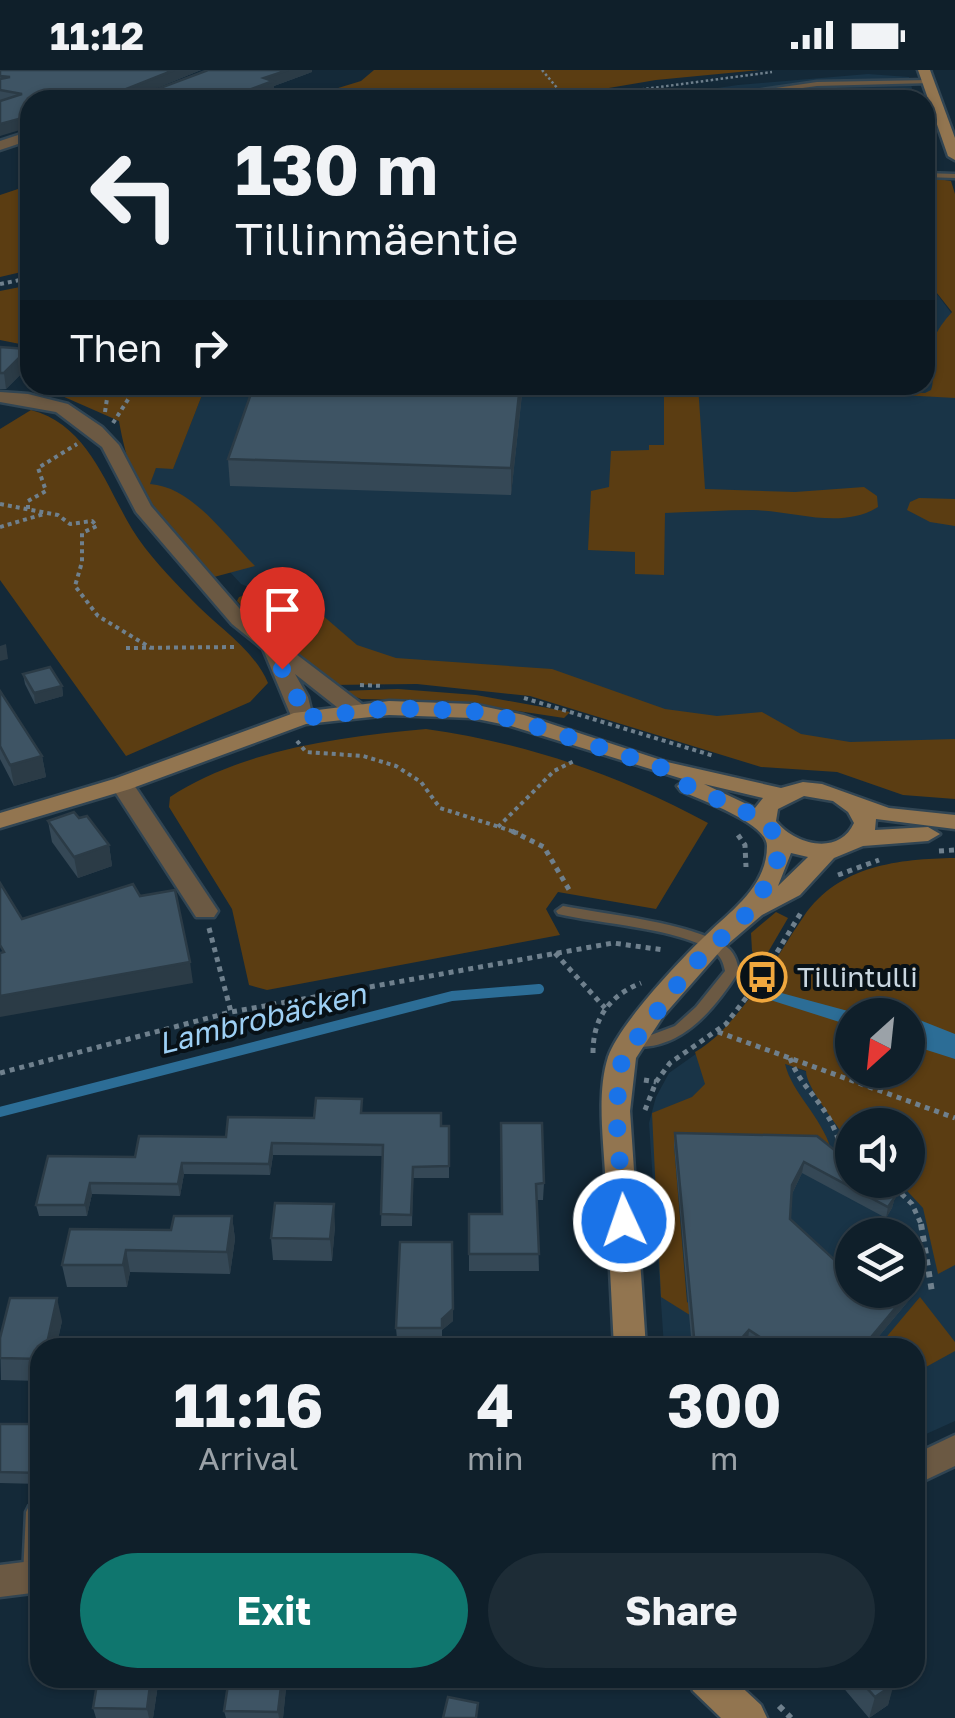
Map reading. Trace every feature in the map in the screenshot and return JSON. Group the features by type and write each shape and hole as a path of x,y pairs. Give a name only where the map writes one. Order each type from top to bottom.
{"street":[{"path":"935,99 955,156"},
{"path":"0,397 62,408 96,430 110,445 143,508 240,620 297,697 302,730"},
{"path":"259,646 355,710"},
{"path":"0,821 302,730 355,710 433,708 486,714 558,732 660,767 781,794 803,789 828,792 888,816 955,822"},
{"path":"660,767 802,849 827,851 859,839 955,831"},
{"path":"122,784 205,911"},
{"path":"753,908 777,862 767,806 781,794"},
{"path":"858,807 866,824 859,839"},
{"path":"629,1338 616,1111 617,1076 630,1042 713,943 753,908 791,889 827,851"},
{"path":"925,1465 955,1450"},
{"path":"716,1688 748,1718"}],"lane":[{"path":"774,90 927,76"},
{"path":"935,120 942,120"},
{"path":"563,911 713,943"},
{"path":"24,1578 30,1545"}],"path":[{"path":"542,70 557,90"},
{"path":"637,90 772,72"},
{"path":"111,426 129,398 127,395"},
{"path":"28,509 28,501 46,491 38,468 67,450"},
{"path":"0,504 58,515 70,524 92,521 97,526 82,533 82,562 75,586 84,604 103,623 151,648"},
{"path":"0,527 47,513"},
{"path":"235,634 259,646"},
{"path":"126,648 259,646"},
{"path":"353,685 387,686"},
{"path":"515,696 729,761"},
{"path":"281,742 302,730 306,752 362,756 396,766 420,782 440,808 544,846 583,915"},
{"path":"498,826 554,771 586,756 568,750"},
{"path":"729,823 745,845 747,864"},
{"path":"922,852 955,850"},
{"path":"829,882 837,875 893,857"},
{"path":"656,1082 685,1050 718,1032 762,976 788,930 812,900"},
{"path":"205,911 231,1012"},
{"path":"0,1073 231,1012 613,944 664,950"},
{"path":"556,953 606,1008"},
{"path":"718,1032 955,1118"},
{"path":"790,1058 795,1078 829,1118 835,1134"},
{"path":"910,1198 920,1210 932,1292"}],"shaded area":[{"path":"374,70 760,70 597,90 332,90 361,81"},
{"path":"868,74 909,77 912,90 704,90"},
{"path":"935,179 951,181 955,194 955,398 902,395 935,395 935,337 952,312 935,291"},
{"path":"20,188 20,272 0,277 0,195"},
{"path":"20,287 20,344 0,340 0,291"},
{"path":"935,291 955,318 955,763 534,687 343,672 258,591 241,584 149,484 156,468 173,468 202,395 935,395"},
{"path":"202,395 173,469 156,468 150,484 166,487 194,504 255,566 214,577 164,524 141,491 119,421 62,396"},
{"path":"664,395 699,395 705,489 795,492 864,487 877,496 878,507 864,514 833,518 753,510 665,513 664,575 635,574 635,552 588,550 591,491 609,487 611,451 649,450 649,445 664,445"},
{"path":"31,410 51,418 81,442 145,548 254,659 268,683 250,702 126,756 0,580 0,429"},
{"path":"919,498 955,499 955,526 930,522 907,510 910,502"},
{"path":"302,578 307,602 357,645 396,658 552,669 665,709 717,716 762,712 801,734 850,742 955,739 955,799 903,795 837,772 761,767 530,696 417,684 329,685 297,662 237,601 239,597"},
{"path":"398,689 476,695 570,712 564,718 451,701 361,699 340,691"},
{"path":"426,729 500,743 571,763 708,823 656,909 558,892 546,909 560,935 267,990 249,985 232,909 169,807 170,797 229,767 261,756 327,741"},
{"path":"955,858 955,1265 938,1274 923,1208 914,1198 925,1198 925,1108 835,1108 835,1124 818,1099 806,1071 785,1064 831,1149 674,1145 687,1302 742,1338 727,1338 661,1297 652,1113 692,1097 705,1084 695,1052 718,1035 743,1007 818,899 834,886 872,868"},
{"path":"776,912 788,918 760,966 752,951 751,933"},
{"path":"717,1039 835,1082 835,1088 851,1088 906,1108 835,1108 835,1198 925,1198 925,1115 955,1126 955,1421 925,1434 925,1338 663,1338 649,1123 656,1097 669,1073"},
{"path":"925,1303 955,1342 955,1351 925,1368 925,1338 886,1338 911,1308 925,1308"}],"water":[{"path":"774,991 835,1007 835,1021 764,998 764,993"},
{"path":"925,1022 955,1034 955,1059 925,1049"}],"building":[{"path":"0,70 174,70 124,90 20,90 20,94 0,90 0,79 10,77 0,76"},
{"path":"208,70 288,70 264,78 273,81 249,90 155,90"},
{"path":"20,95 20,119 0,124 0,101"},
{"path":"0,347 20,348 20,357 0,373"},
{"path":"250,395 519,395 511,468 228,459"},
{"path":"50,667 62,686 34,693 23,674"},
{"path":"0,691 42,756 10,765 0,746"},
{"path":"74,812 79,818 87,816 109,845 74,857 48,821"},
{"path":"0,883 22,919 133,884 140,896 175,890 190,962 0,996 0,953 4,952 0,945"},
{"path":"316,1098 362,1099 361,1113 441,1113 441,1126 449,1126 449,1166 413,1167 411,1215 381,1214 383,1145 272,1143 269,1164 182,1163 178,1184 90,1183 85,1205 36,1205 48,1156 135,1157 139,1136 226,1137 228,1117 314,1118"},
{"path":"501,1123 542,1123 544,1183 536,1184 539,1254 469,1254 469,1214 502,1214"},
{"path":"675,1133 817,1136 835,1150 835,1179 804,1162 792,1185 790,1219 835,1260 835,1308 895,1308 870,1338 761,1338 749,1330 742,1338 694,1338"},
{"path":"871,1198 894,1198 888,1207"},
{"path":"275,1203 334,1204 330,1239 271,1238"},
{"path":"174,1216 232,1216 227,1252 126,1250 123,1265 62,1265 70,1229 171,1230"},
{"path":"400,1242 452,1242 453,1309 442,1319 442,1328 396,1328"},
{"path":"10,1298 57,1298 48,1338 30,1338 30,1359 0,1358 0,1338"},
{"path":"0,1424 30,1424 30,1473 0,1472"},
{"path":"96,1688 150,1688 147,1709 93,1708"},
{"path":"227,1688 281,1688 278,1712 224,1711"},
{"path":"867,1688 888,1688 875,1697"},
{"path":"448,1697 478,1703 476,1718 443,1718"}],"waterway":[{"name":"Lambrobäcken","path":"0,1112 452,996 539,989"}],"place":[{"name":"Tillintulli","path":"762,977"}],"route":[{"path":"282,669 297,697 302,718 355,710 433,708 516,720 660,767 688,786 764,820 779,840 780,852 773,872 753,908 690,968 642,1025 622,1058 616,1111 624,1221"}]}
